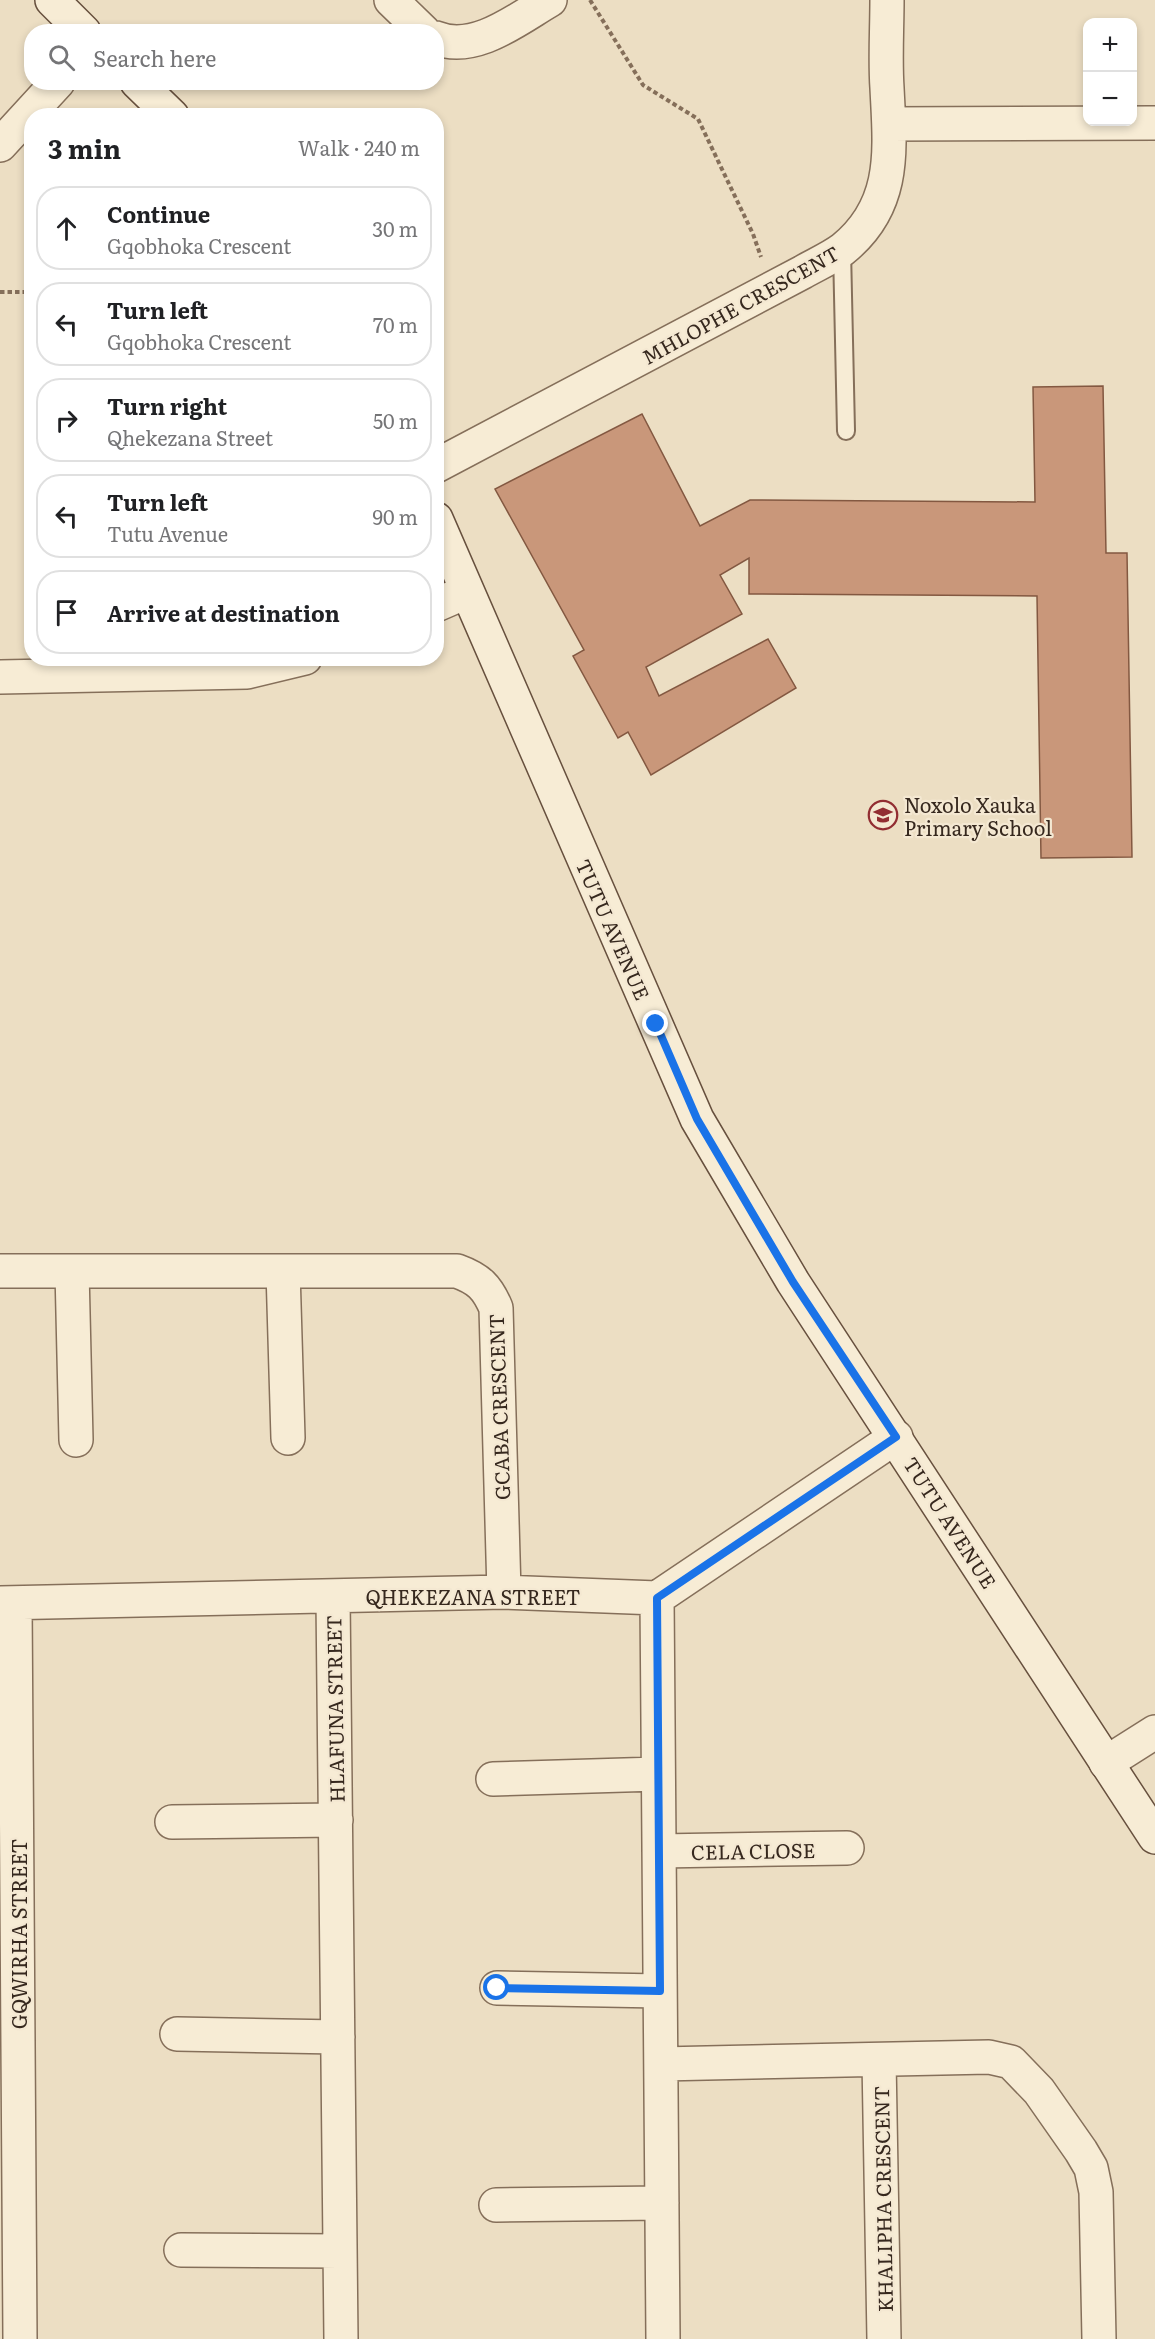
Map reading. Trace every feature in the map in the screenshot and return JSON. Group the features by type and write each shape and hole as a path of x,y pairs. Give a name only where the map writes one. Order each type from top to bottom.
{"street":[{"path":"52,0 76,24"},
{"path":"391,0 416,24"},
{"path":"444,40 456,42 473,40 495,32 550,0"},
{"name":"MHLOPHE CRESCENT","path":"444,462 842,250 864,227 883,194 890,168 887,0"},
{"path":"34,108 51,90"},
{"path":"145,90 164,108"},
{"path":"0,145 24,119"},
{"path":"889,124 1155,123"},
{"name":"TUTU AVENUE","path":"444,538 697,1119 793,1282 1155,1837"},
{"path":"444,601 466,591"},
{"path":"0,677 247,672 272,666"},
{"name":"GCABA CRESCENT","path":"0,1271 458,1271 475,1277 489,1291 496,1308 504,1592"},
{"path":"72,1271 76,1440"},
{"path":"283,1271 288,1438"},
{"path":"663,2339 657,1598 896,1437"},
{"name":"QHEKEZANA STREET","path":"8,1603 333,1598 504,1592 657,1598"},
{"name":"HLAFUNA STREET","path":"333,1598 341,2339"},
{"name":"GQWIRHA STREET","path":"8,1603 10,2255 20,2339"},
{"path":"1106,1762 1155,1732"},
{"path":"493,1779 658,1774"},
{"name":"HLAFUNA STREET","path":"172,1822 336,1820"},
{"name":"CELA CLOSE","path":"659,1851 847,1848"},
{"path":"497,1988 660,1991"},
{"path":"177,2034 338,2037"},
{"name":"KHALIPHA CRESCENT","path":"661,2064 989,2057 1011,2062 1039,2091 1091,2168 1096,2192 1099,2339"},
{"name":"KHALIPHA CRESCENT","path":"879,2060 884,2339"},
{"path":"496,2205 662,2203"},
{"path":"181,2250 340,2251"}],"lane":[{"path":"842,250 846,431"}],"path":[{"path":"590,0 643,86 698,118 753,234 772,289"},
{"path":"0,292 24,292"}],"building":[{"path":"1103,386 1106,553 1127,553 1132,857 1041,858 1037,596 749,594 749,558 720,575 742,614 646,667 659,696 768,639 796,688 651,775 628,732 618,738 573,656 584,650 495,489 642,414 700,526 750,500 1035,502 1033,387"}],"place":[{"name":"Noxolo Xauka Primary School","path":"883,815"}],"route":[{"path":"497,1988 660,1991 657,1598 896,1437 793,1282 697,1119 656,1024"}]}
